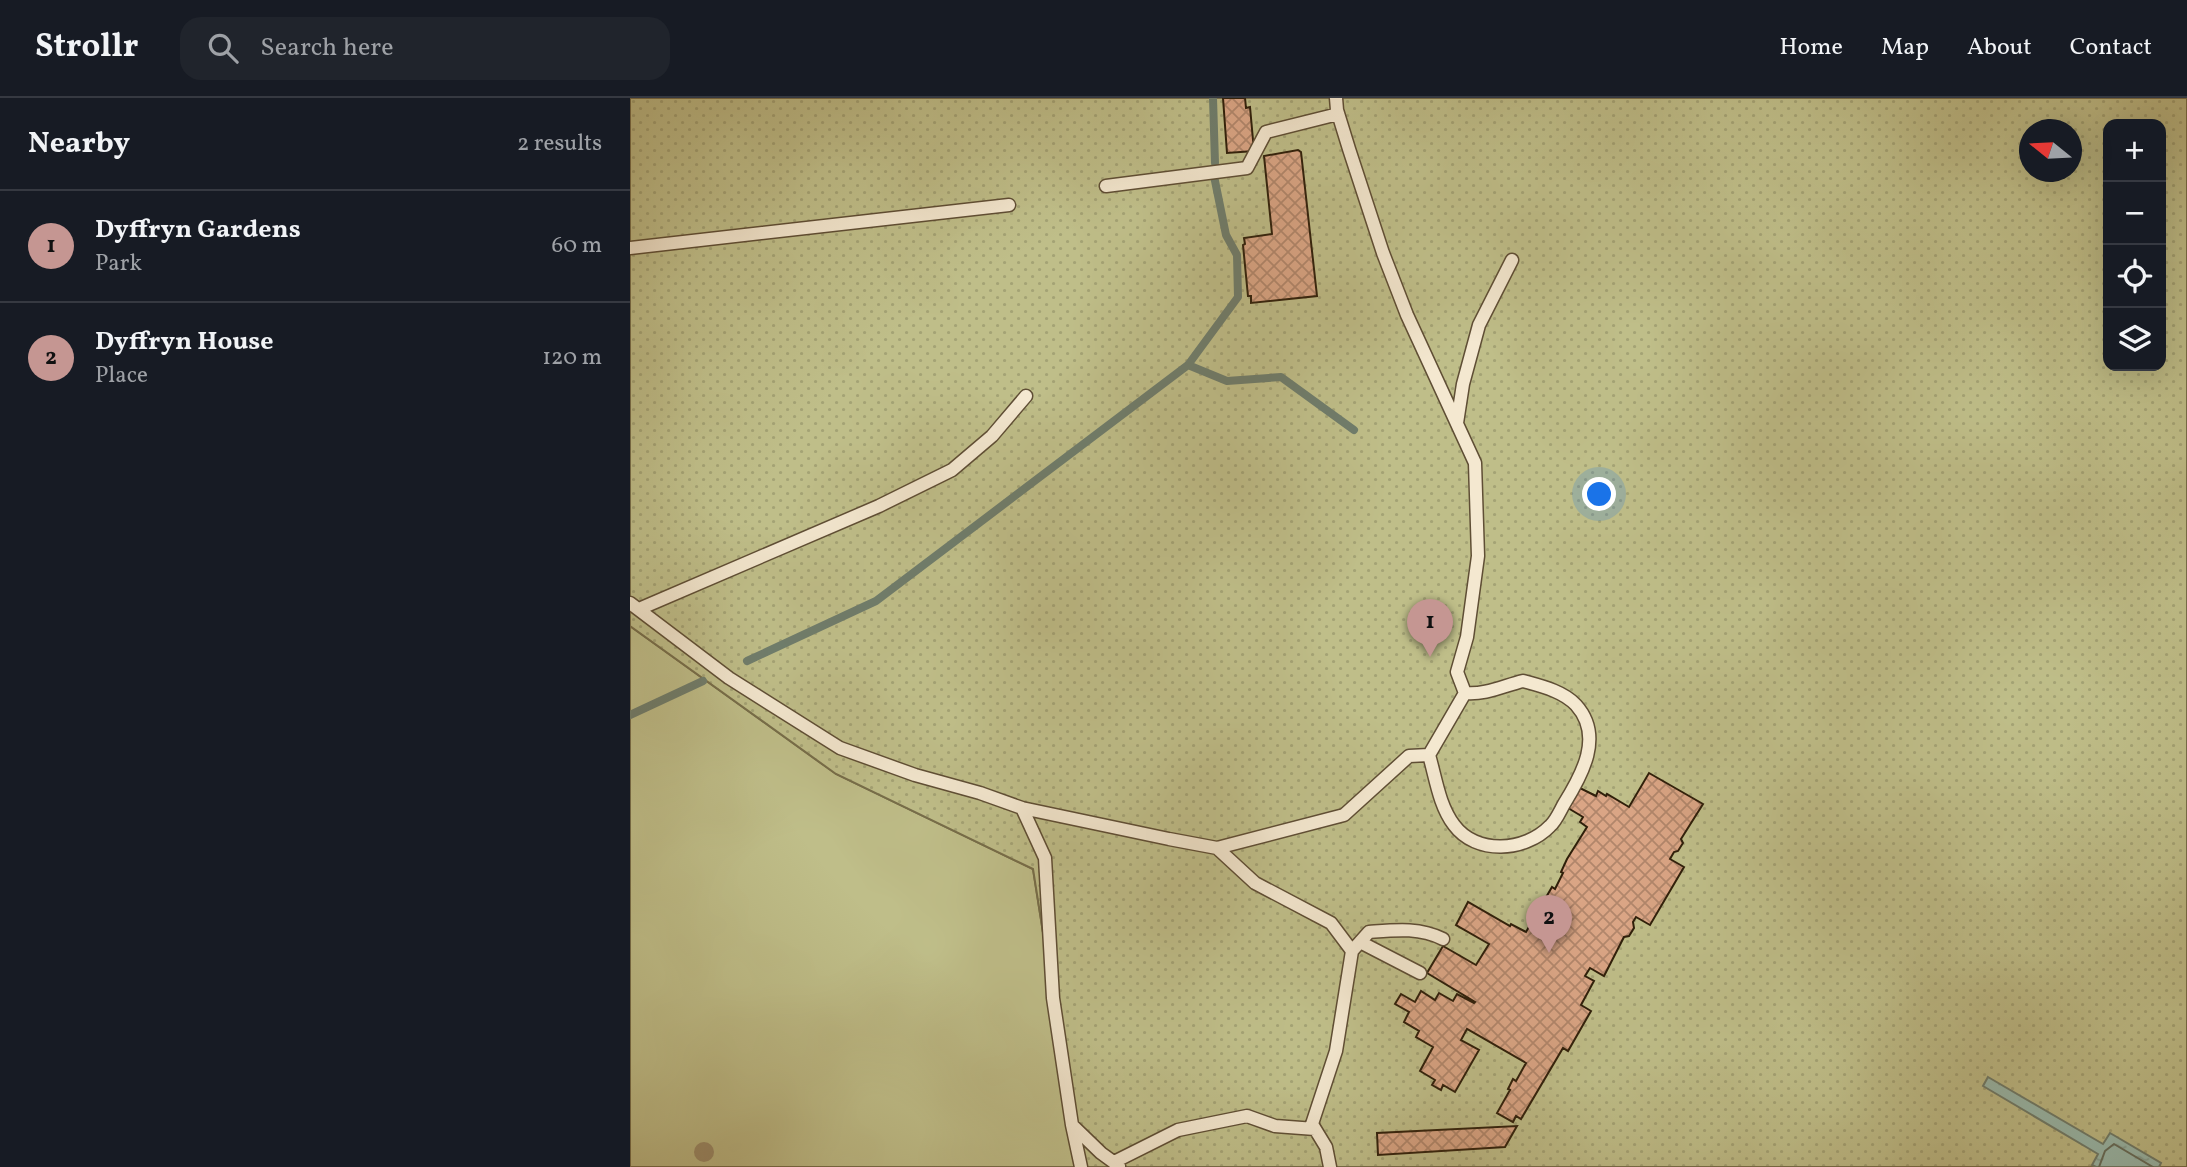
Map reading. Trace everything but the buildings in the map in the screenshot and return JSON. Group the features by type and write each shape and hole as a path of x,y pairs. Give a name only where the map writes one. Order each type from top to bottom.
{"lane":[{"path":"1336,98 1338,114 1383,253 1408,316 1475,463 1478,556 1467,637 1457,672 1465,693"},
{"path":"1106,186 1247,167 1266,132 1338,114"},
{"path":"630,248 1009,205"},
{"path":"1457,423 1463,384 1479,325 1513,260"},
{"path":"634,606 879,506 952,470 992,436 1026,396"},
{"path":"634,606 729,677 840,748 915,775 1022,808 1217,848 1344,816 1409,756 1429,755"},
{"path":"1523,681 1549,688 1574,703 1587,727 1589,754 1580,777 1550,827 1522,844 1494,847 1473,842 1455,827 1444,809 1429,755 1465,693 1481,694 1523,681"},
{"path":"1022,808 1045,858 1053,998 1081,1167"},
{"path":"1217,848 1255,883 1331,923 1356,947 1420,973"},
{"path":"1330,1167 1326,1147 1312,1124 1336,1051 1356,947 1369,932 1407,929 1431,933 1443,939"},
{"path":"1072,1125 1117,1165 1178,1130 1247,1116 1275,1126 1315,1129"}],"shaded area":[{"path":"630,98 2187,98 2187,1167 1080,1167 1033,869 836,774 630,626"},
{"path":"630,626 836,774 1033,869 1080,1167 630,1167"}],"water":[{"path":"1988,1077 2103,1144 2110,1133 2161,1163 2159,1167 2092,1165 2098,1154 1983,1086"}],"waterway":[{"path":"1213,98 1215,163"},
{"path":"1188,365 1238,297 1237,255 1226,235 1214,176"},
{"path":"747,661 876,601 1188,365 1227,381 1281,377 1354,430"},
{"path":"630,715 703,681"}],"place":[{"name":"Dyffryn Gardens","path":"1430,657"},
{"name":"Dyffryn House","path":"1549,953"}]}
